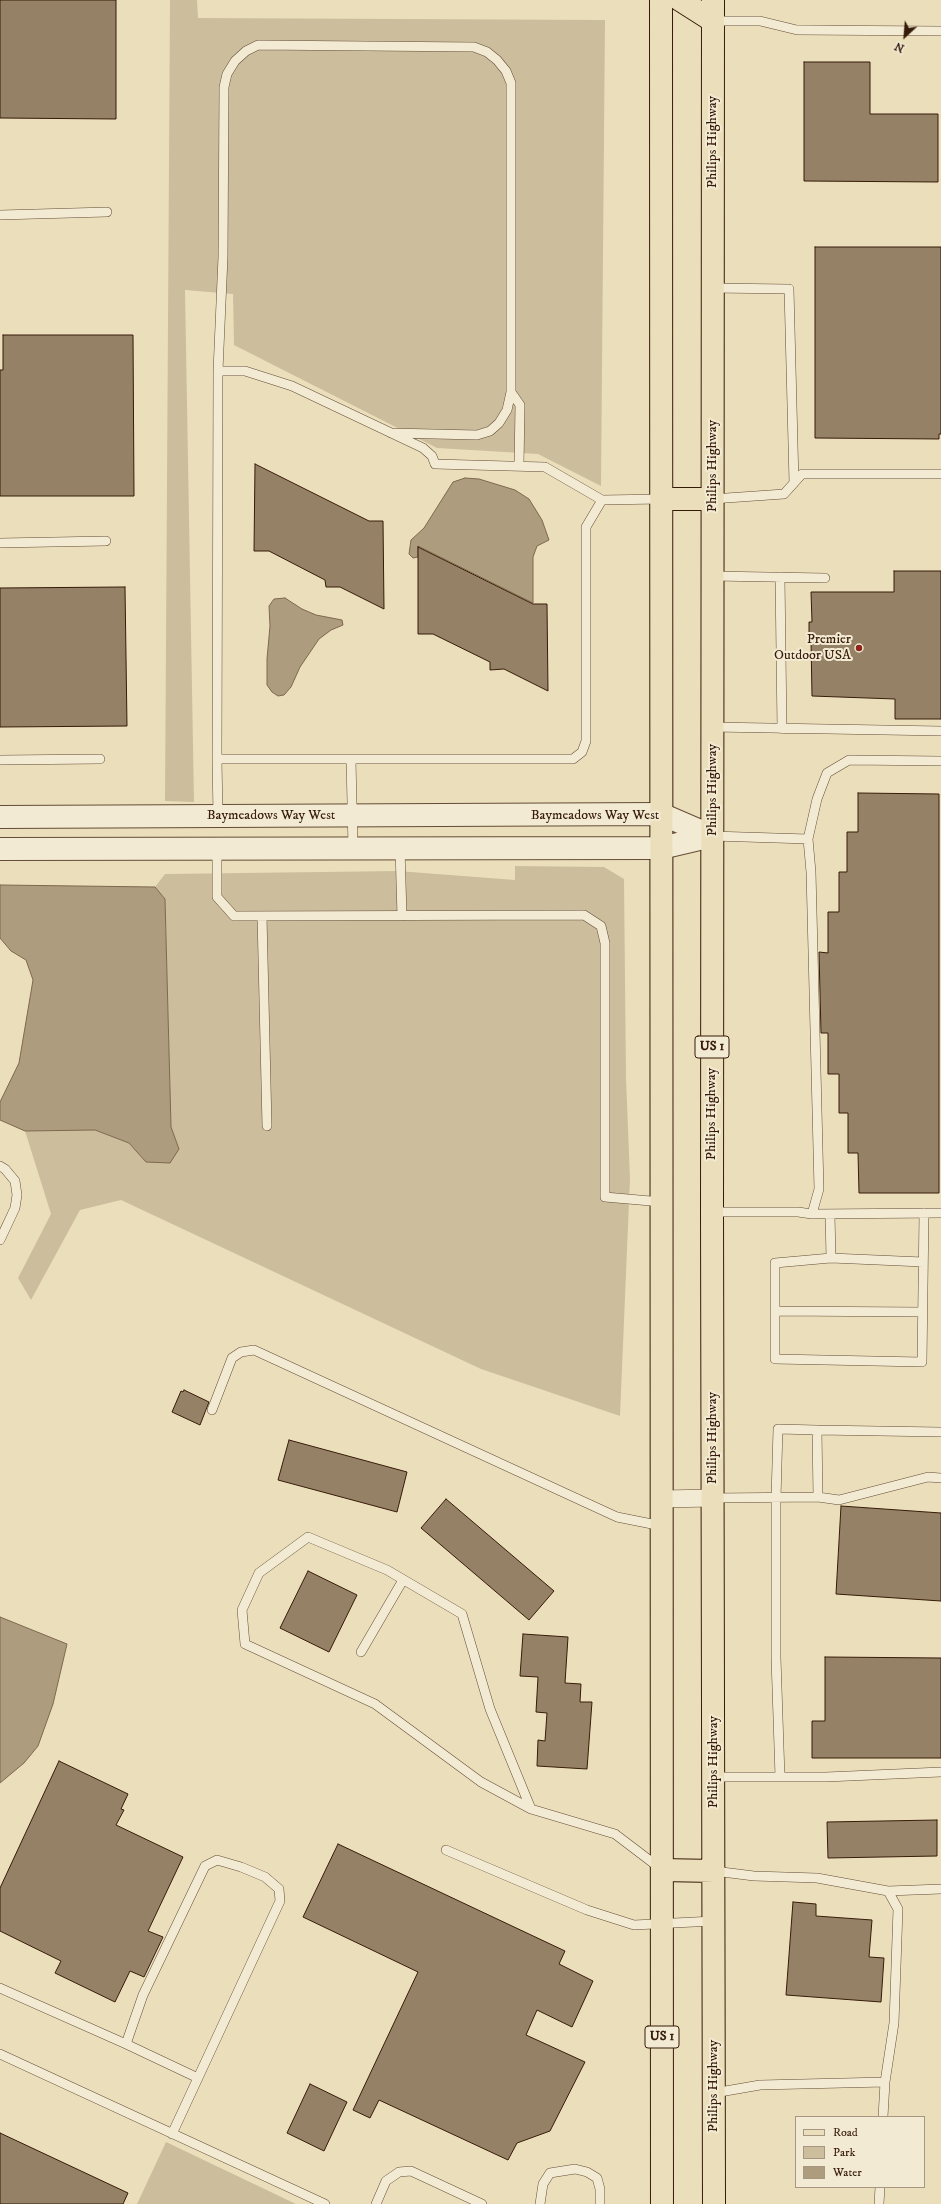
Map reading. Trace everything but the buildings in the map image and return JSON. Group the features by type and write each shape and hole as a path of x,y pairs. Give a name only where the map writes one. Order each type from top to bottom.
{"main road":[{"name":"US 1","path":"661,0 662,2204"},
{"path":"680,0 713,11"},
{"name":"Philips Highway","path":"713,11 712,1212 714,2204"},
{"path":"661,499 712,499"},
{"path":"662,1870 714,1871"}],"street":[{"name":"Baymeadows Way West","path":"0,817 353,817 661,814 712,836"},
{"path":"0,849 661,848 712,836"},
{"path":"662,1499 713,1498"}],"lane":[{"path":"713,11 797,30 941,31"},
{"path":"218,816 218,371 223,257 224,87 227,74 235,61 246,51 258,46 461,46 487,52 497,60 506,71 512,83 512,392 507,410 499,423 490,431 477,435 390,432"},
{"path":"0,215 107,212"},
{"path":"713,288 789,290 794,483"},
{"path":"218,371 245,371 292,386 423,448 432,456 435,464 545,466 602,500 661,499"},
{"path":"512,392 520,405 519,466"},
{"path":"712,499 784,494 802,474 941,474"},
{"path":"217,759 573,758 582,752 586,741 586,527 602,500"},
{"path":"0,543 106,541"},
{"path":"712,576 825,578"},
{"path":"780,577 782,729"},
{"path":"713,727 941,731"},
{"path":"0,760 100,758"},
{"path":"351,759 353,848"},
{"path":"812,1214 819,1189 811,872 808,839 817,799 827,773 849,760 941,761"},
{"path":"712,836 808,839"},
{"path":"400,848 402,916"},
{"path":"217,849 216,897 234,916 584,915 601,926 605,943 605,1197 662,1202"},
{"path":"262,916 267,1126"},
{"path":"0,1166 5,1169 15,1181 17,1195 15,1208 0,1240"},
{"path":"712,1212 798,1212 812,1214 941,1213"},
{"path":"923,1262 831,1258 775,1263 775,1359 922,1362 924,1213"},
{"path":"830,1214 831,1258"},
{"path":"775,1310 923,1312"},
{"path":"212,1410 232,1358 241,1352 254,1350 617,1517 662,1526"},
{"path":"780,1777 776,1658 776,1498 778,1429 941,1432"},
{"path":"817,1430 818,1497"},
{"path":"713,1498 818,1497 839,1500 928,1478 941,1478"},
{"path":"531,1809 490,1709 462,1614 387,1570 308,1537 259,1574 242,1610 245,1644 376,1704 481,1782 531,1809 615,1834 662,1870"},
{"path":"361,1652 403,1580"},
{"path":"714,1777 826,1778 941,1772"},
{"path":"446,1850 587,1910 634,1925 714,1921"},
{"path":"126,2044 144,1995 205,1866 217,1860 242,1867 265,1877 280,1889 280,1902 172,2134"},
{"path":"714,1871 754,1876 817,1878 888,1890 941,1888"},
{"path":"883,2116 885,2082 894,2023 898,1909 888,1890"},
{"path":"0,1988 198,2078"},
{"path":"0,2054 324,2204"},
{"path":"714,2093 760,2085 885,2082"},
{"path":"540,2204 543,2184 550,2173 575,2169 587,2172 597,2178 600,2189 600,2204"},
{"path":"376,2204 386,2181 399,2172 411,2171 482,2204"},
{"path":"879,2204 880,2188"}],"green space":[{"path":"170,0 197,0 198,18 605,20 601,486 538,454 437,448 234,345 233,294 185,290 194,802 165,801"},
{"path":"515,866 604,867 624,879 626,1078 630,1179 620,1416 481,1369 121,1200 80,1210 31,1300 18,1278 51,1214 25,1131 95,1130 129,1143 147,1162 179,1149 171,1127 165,899 155,887 165,874 398,871 515,880"},
{"path":"166,2142 296,2204 137,2204"}],"water":[{"path":"465,478 479,479 515,490 529,499 542,520 549,540 537,546 533,557 533,603 418,546 418,557 413,558 409,554 411,540 424,528 453,482"},
{"path":"285,598 302,609 316,615 342,620 343,625 331,630 319,639 300,667 291,687 284,695 278,696 272,692 267,685 267,659 270,626 269,606 274,599"},
{"path":"0,885 155,887 165,899 171,1127 179,1149 170,1163 146,1162 129,1143 95,1130 25,1131 0,1120 0,1102 19,1063 33,980 26,960 11,951 0,938"},
{"path":"0,1617 67,1644 53,1704 38,1746 24,1763 0,1783"}],"place":[{"name":"Premier Outdoor USA","path":"859,648"}]}
